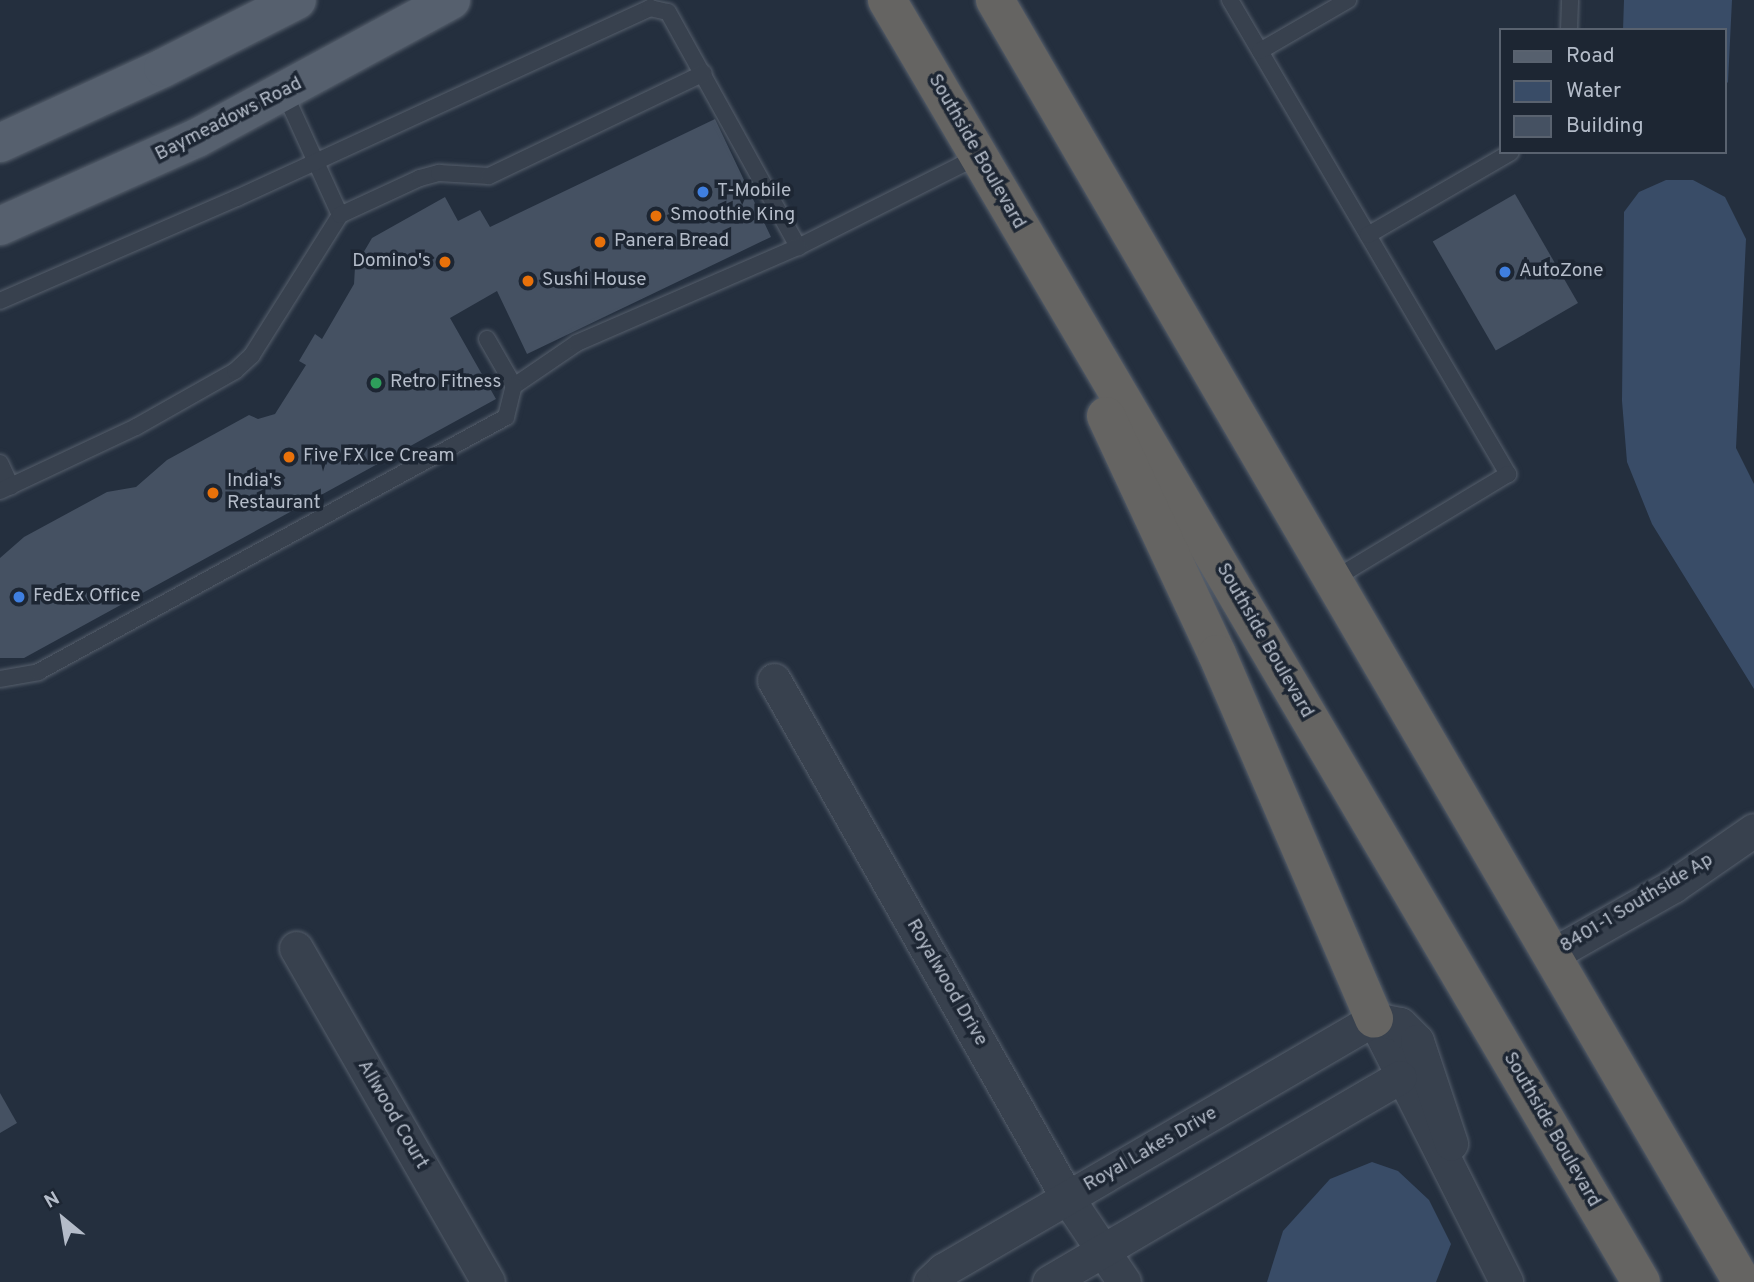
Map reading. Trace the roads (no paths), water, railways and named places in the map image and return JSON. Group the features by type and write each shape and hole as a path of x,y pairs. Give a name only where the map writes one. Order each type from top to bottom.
{"highway":[{"path":"995,0 1742,1282"},
{"name":"Southside Boulevard","path":"887,2 1641,1282"},
{"path":"1013,214 1217,654 1374,1019"}],"main road":[{"path":"0,143 163,68 297,0"},
{"name":"Baymeadows Road","path":"0,226 197,138 451,0"}],"street":[{"name":"Royalwood Drive","path":"774,680 1068,1199 1124,1282"},
{"name":"8401-1 Southside Ap","path":"1553,954 1673,886 1754,830"},
{"name":"Allwood Court","path":"296,947 488,1282"},
{"path":"1374,1019 1400,1077 1506,1282"},
{"path":"1374,1019 1400,1024 1417,1041 1470,1209"},
{"name":"Royal Lakes Drive","path":"930,1282 943,1270 1374,1019"},
{"path":"1049,1282 1400,1077"}],"lane":[{"path":"1230,0 1508,474 1334,579"},
{"path":"1260,51 1348,0"},
{"path":"1569,28 1570,0"},
{"path":"0,301 316,162 650,8 668,12 798,247"},
{"path":"0,463 6,489 136,427 235,371 252,355 340,215 420,178 439,173 489,176 704,73"},
{"path":"284,92 340,215"},
{"path":"1368,235 1508,154"},
{"path":"0,679 38,672 506,417 514,386 577,343 798,247 979,156"},
{"path":"487,339 514,386"}],"water":[{"path":"1624,0 1732,0 1728,82 1726,84 1726,28 1623,28"},
{"path":"1666,180 1693,180 1725,197 1746,239 1736,448 1754,484 1754,689 1652,524 1627,462 1622,401 1624,212 1639,192"},
{"path":"1372,1162 1398,1171 1429,1200 1451,1244 1436,1282 1267,1282 1283,1231 1330,1179"}],"place":[{"name":"T-Mobile","path":"703,192"},
{"name":"Smoothie King","path":"656,216"},
{"name":"Panera Bread","path":"600,242"},
{"name":"Domino's","path":"445,262"},
{"name":"AutoZone","path":"1505,272"},
{"name":"Sushi House","path":"528,281"},
{"name":"Retro Fitness","path":"376,383"},
{"name":"Five FX Ice Cream","path":"289,457"},
{"name":"India's Restaurant","path":"213,493"},
{"name":"FedEx Office","path":"19,597"}]}
